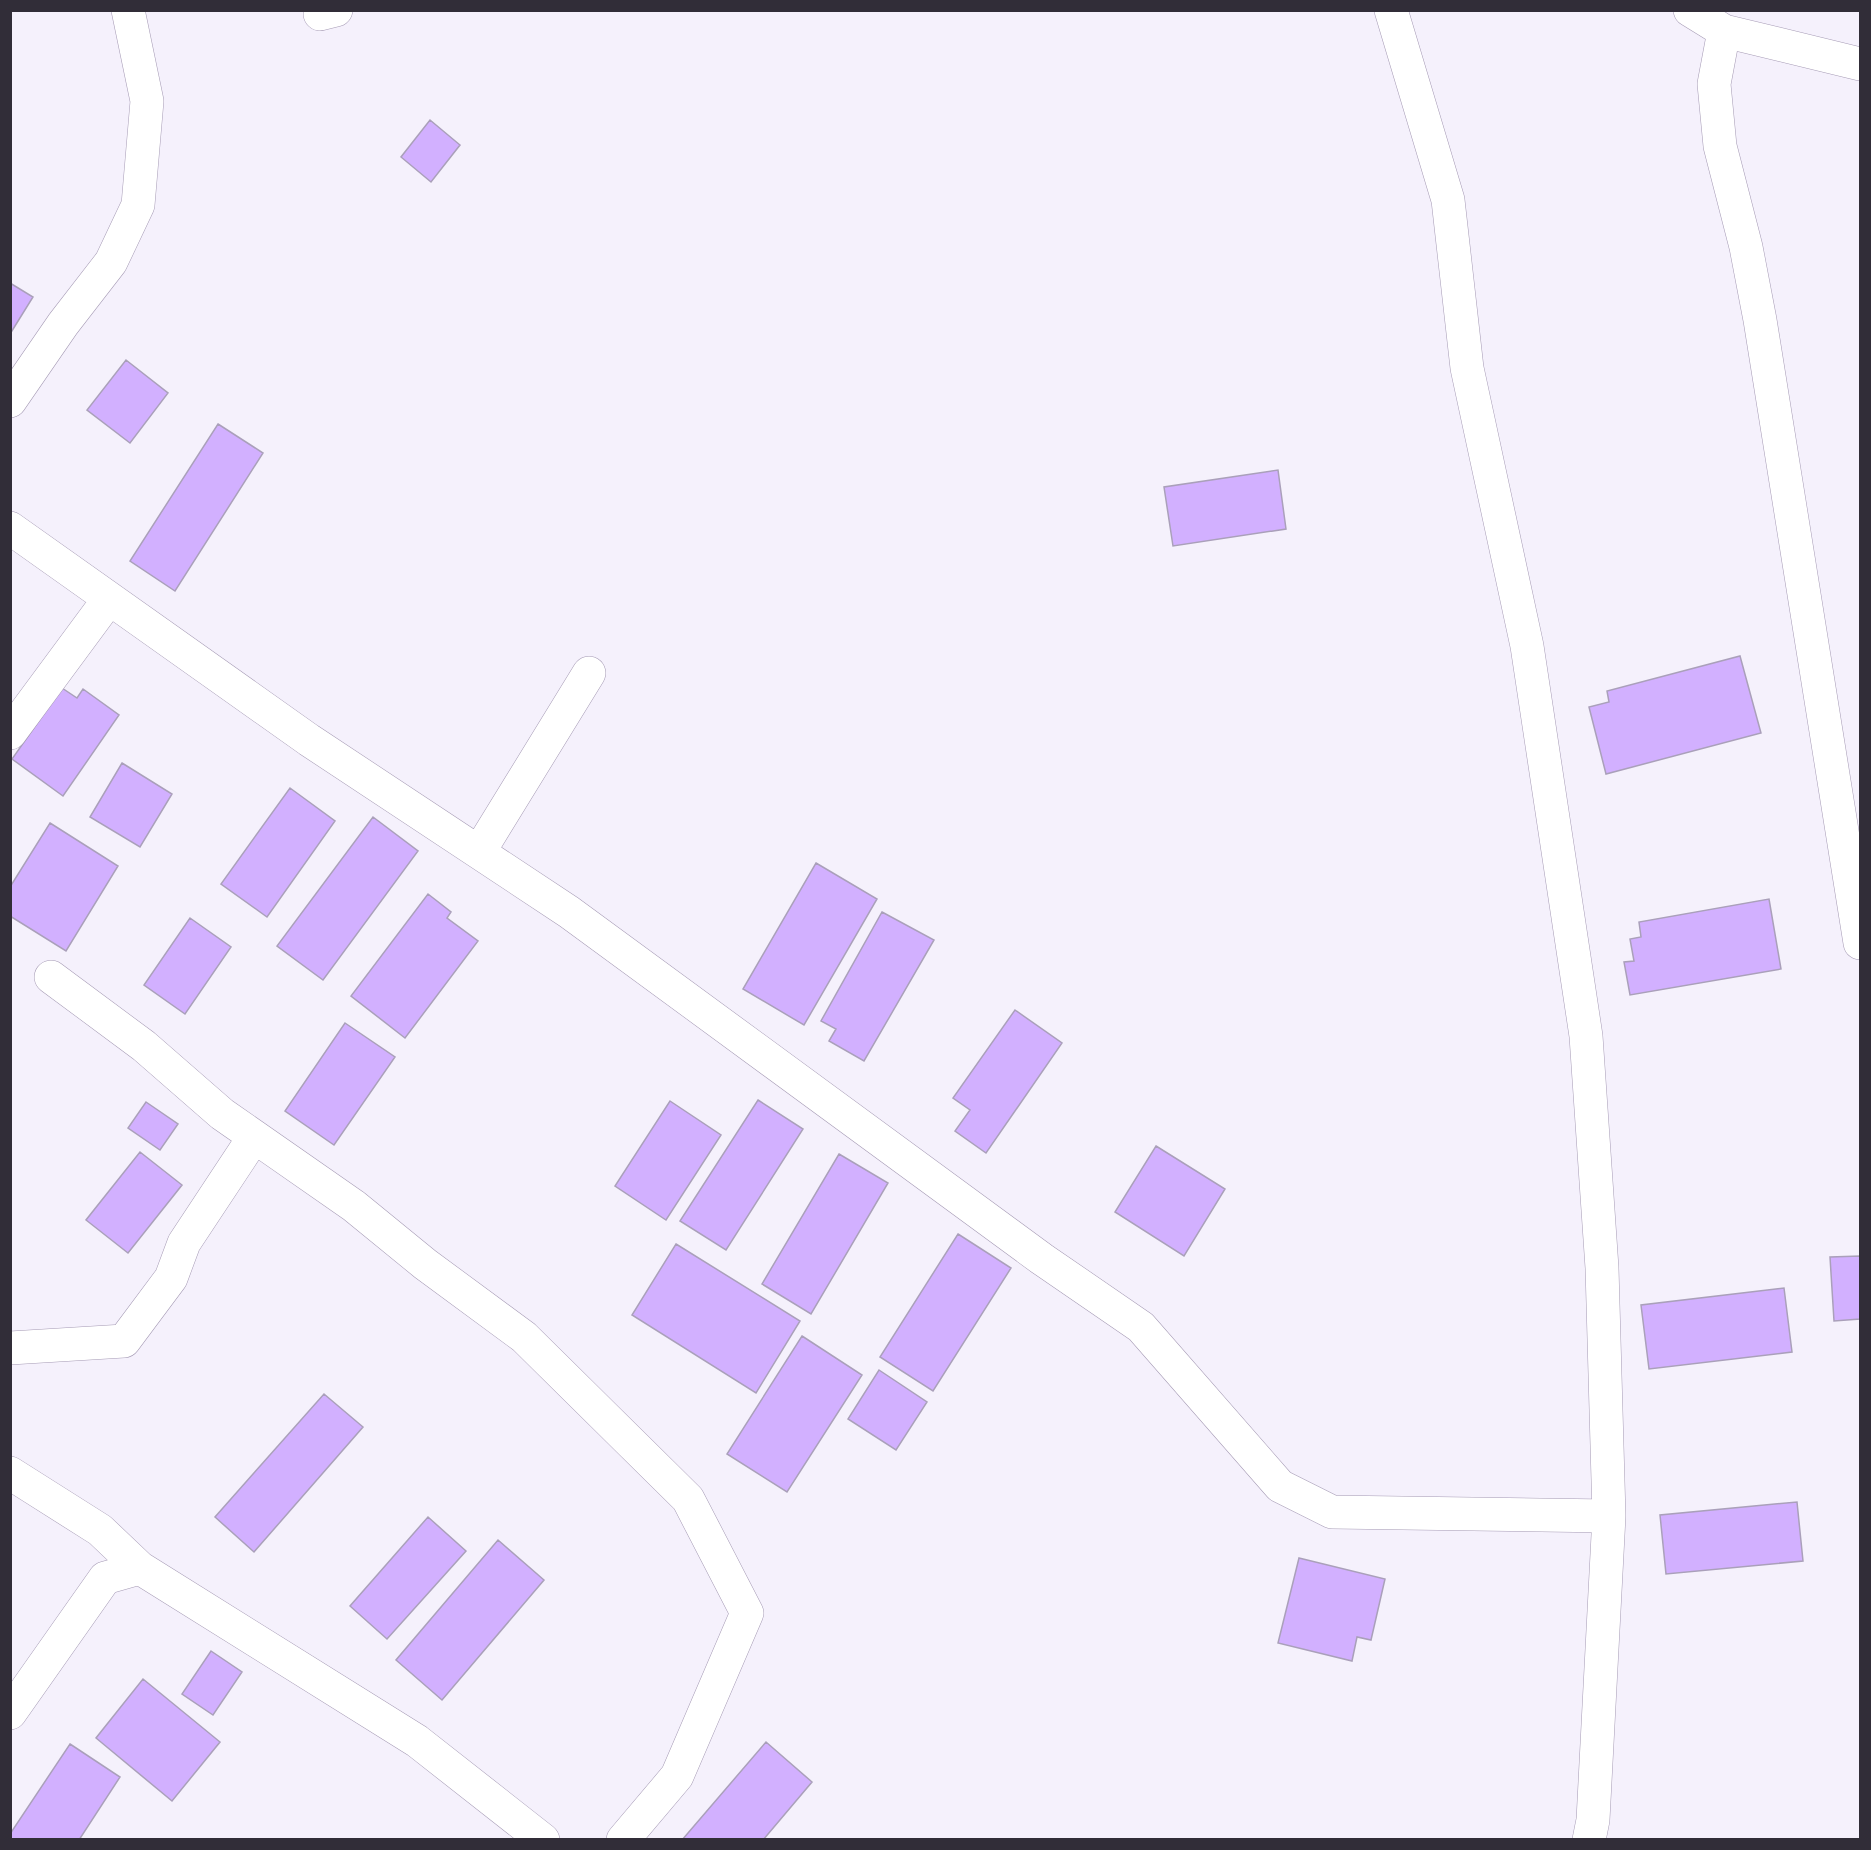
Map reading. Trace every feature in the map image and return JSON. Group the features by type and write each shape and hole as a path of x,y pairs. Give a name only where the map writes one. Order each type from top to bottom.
{"street":[{"path":"10,401 63,324 111,262 138,205 147,101 128,10"},
{"path":"1391,10 1448,200 1467,368 1527,646 1586,1036 1602,1268 1609,1516 1593,1820 1589,1839"},
{"path":"1690,10 1724,31 1860,64"},
{"path":"1724,31 1714,84 1720,146 1746,247 1760,320 1860,943"},
{"path":"10,528 309,740 569,912 1042,1259 1141,1327 1280,1486 1332,1512 1609,1516"},
{"path":"10,733 109,599"},
{"path":"479,852 589,673"},
{"path":"51,977 144,1046 222,1114 354,1206 425,1264 524,1337 688,1499 747,1612 677,1776 623,1839"},
{"path":"10,1348 124,1341 171,1278 184,1244 254,1137"},
{"path":"10,1473 100,1530 140,1568 417,1741 543,1839"},
{"path":"10,1713 105,1578 140,1568"}],"building":[{"path":"430,120 460,145 431,182 401,157"},
{"path":"10,283 33,297 10,334"},
{"path":"126,360 168,393 130,443 87,410"},
{"path":"218,424 263,453 175,591 130,561"},
{"path":"1278,470 1286,529 1173,546 1164,487"},
{"path":"1740,656 1761,733 1606,774 1589,707 1609,702 1607,691"},
{"path":"62,688 77,698 83,689 119,715 63,796 12,759"},
{"path":"122,763 172,794 140,847 90,817"},
{"path":"290,788 335,821 267,917 221,884"},
{"path":"373,817 418,851 323,980 277,946"},
{"path":"50,823 118,866 66,951 10,916 10,887"},
{"path":"816,863 877,899 804,1025 743,989"},
{"path":"428,894 451,912 447,918 478,941 405,1038 351,996"},
{"path":"1769,899 1781,969 1630,995 1624,962 1634,961 1630,939 1641,937 1639,922"},
{"path":"882,912 934,940 864,1061 829,1041 836,1029 821,1021"},
{"path":"190,918 231,947 185,1014 144,985"},
{"path":"1015,1010 1062,1043 986,1153 955,1131 970,1110 953,1098"},
{"path":"345,1023 395,1057 334,1145 285,1111"},
{"path":"758,1100 803,1129 726,1250 680,1221"},
{"path":"670,1101 721,1135 666,1220 615,1186"},
{"path":"146,1102 178,1124 160,1150 128,1128"},
{"path":"1156,1146 1225,1189 1184,1256 1115,1212"},
{"path":"140,1152 182,1185 128,1253 86,1220"},
{"path":"839,1154 888,1183 811,1314 762,1284"},
{"path":"958,1234 1011,1268 933,1391 880,1357"},
{"path":"676,1244 800,1321 756,1393 632,1315"},
{"path":"1860,1256 1860,1319 1834,1321 1830,1257"},
{"path":"1784,1288 1792,1352 1649,1369 1641,1305"},
{"path":"802,1336 862,1375 787,1492 727,1454"},
{"path":"879,1370 927,1402 896,1450 848,1419"},
{"path":"324,1394 363,1427 254,1552 215,1517"},
{"path":"1797,1502 1803,1561 1666,1574 1660,1515"},
{"path":"428,1517 466,1551 387,1639 350,1606"},
{"path":"498,1540 544,1580 442,1700 396,1660"},
{"path":"1299,1558 1385,1579 1371,1640 1357,1637 1352,1661 1278,1643"},
{"path":"211,1651 242,1672 213,1715 182,1694"},
{"path":"143,1679 220,1742 172,1801 96,1738"},
{"path":"766,1742 812,1782 763,1840 682,1840"},
{"path":"70,1744 120,1777 79,1840 10,1840 10,1834"}]}
